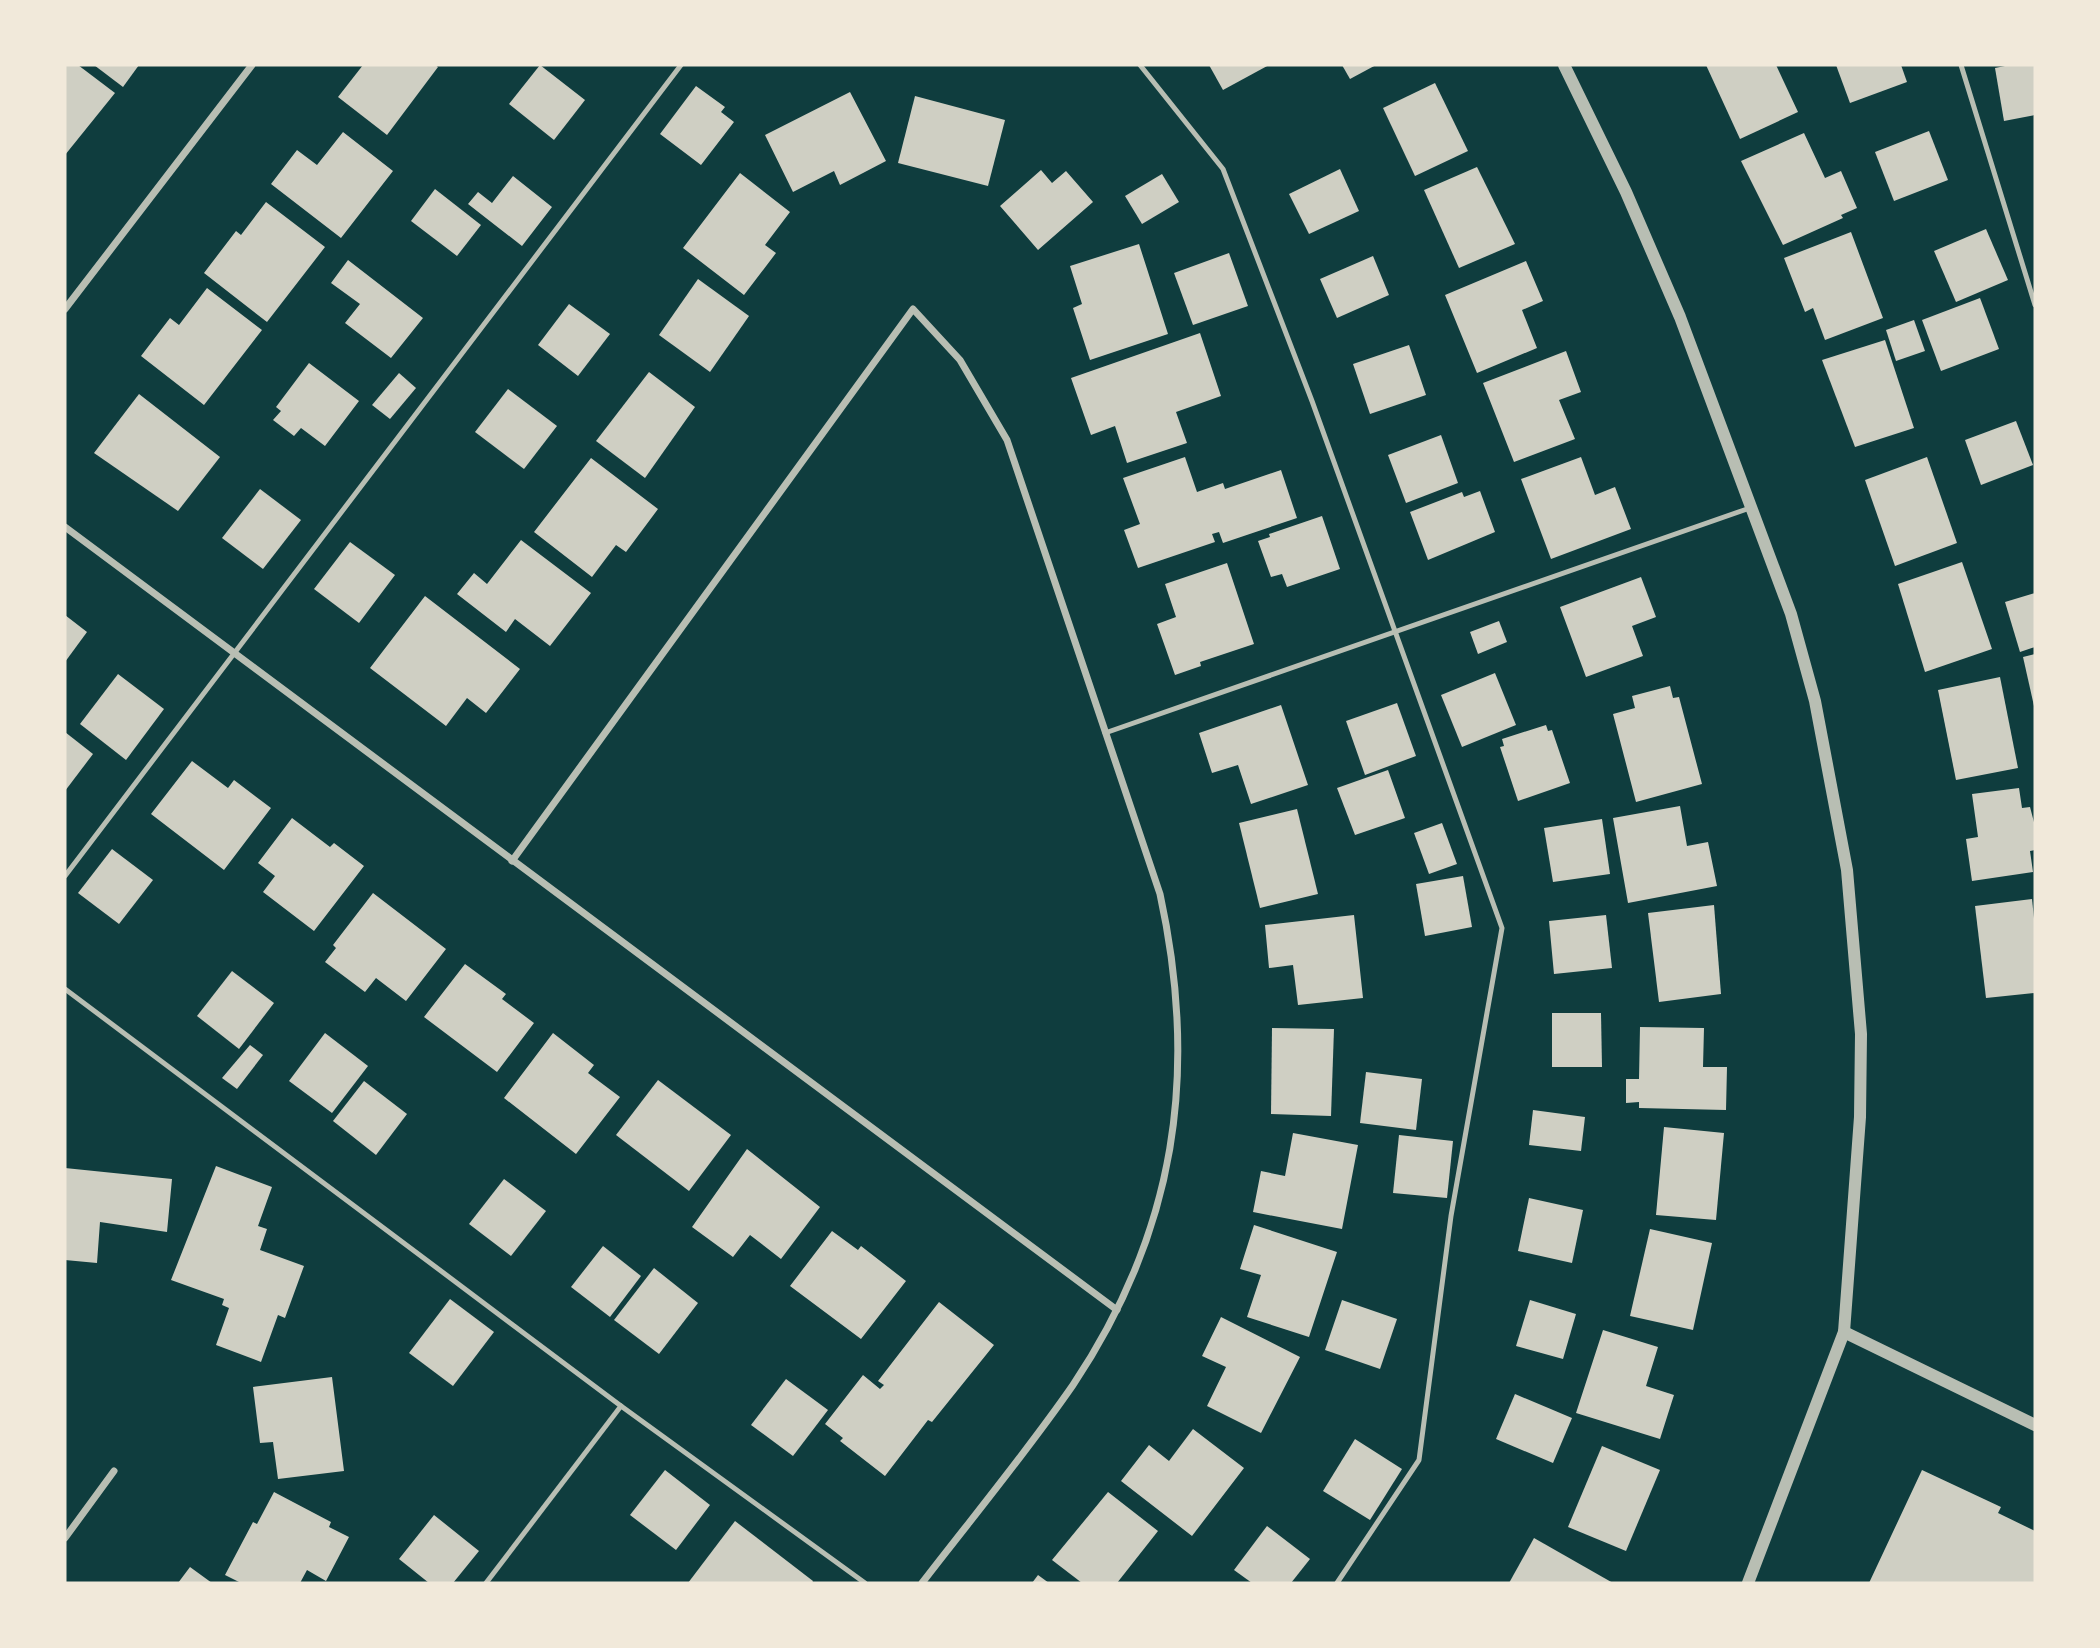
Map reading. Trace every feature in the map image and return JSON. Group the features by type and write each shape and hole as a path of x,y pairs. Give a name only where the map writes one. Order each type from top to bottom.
{"street":[{"path":"65,309 252,65"},
{"path":"1564,65 1626,192 1680,317 1791,614 1815,701 1847,870 1857,966 1860,1103 1844,1332 1748,1583"},
{"path":"512,861 914,309 960,360 1007,440 1160,894 1173,954 1179,1015 1179,1076 1170,1148 1160,1196 1142,1255 1117,1310 1072,1385 922,1583"},
{"path":"65,527 1117,1310"},
{"path":"1844,1332 2035,1424"},
{"path":"65,1538 114,1471"}],"lane":[{"path":"65,876 231,653 681,65"},
{"path":"1140,65 1223,169 1312,401 1502,928 1451,1216 1419,1460 1337,1583"},
{"path":"1961,65 2035,305"},
{"path":"1105,733 1751,508"},
{"path":"65,989 621,1406 865,1583"},
{"path":"486,1583 621,1406"}],"building":[{"path":"65,65 78,65 115,93 65,155"},
{"path":"94,65 139,65 123,87"},
{"path":"363,65 438,67 387,135 338,97"},
{"path":"540,65 585,100 554,140 509,104"},
{"path":"1209,65 1269,65 1223,90"},
{"path":"1342,65 1376,65 1350,79"},
{"path":"1706,65 1776,65 1798,112 1740,139"},
{"path":"1836,65 1901,65 1907,82 1850,103"},
{"path":"2035,65 2035,115 2004,121 1995,68"},
{"path":"1435,83 1468,151 1415,176 1383,108"},
{"path":"696,86 725,107 721,112 734,122 701,165 660,134"},
{"path":"850,92 886,161 840,185 834,171 793,192 765,135"},
{"path":"915,96 1005,120 988,186 898,163"},
{"path":"1929,131 1948,180 1894,201 1875,152"},
{"path":"343,132 393,171 341,238 271,184 297,150 317,165"},
{"path":"1804,133 1825,178 1841,171 1857,208 1841,215 1843,218 1783,245 1741,161"},
{"path":"1477,167 1515,244 1459,268 1424,190"},
{"path":"1340,169 1359,211 1309,234 1289,194"},
{"path":"1041,170 1052,183 1066,171 1093,202 1038,250 1000,206"},
{"path":"740,173 790,212 765,245 776,253 744,295 683,248"},
{"path":"1162,174 1179,202 1142,224 1125,196"},
{"path":"513,176 552,207 522,246 468,204 478,192 492,203"},
{"path":"435,189 481,225 457,256 411,221"},
{"path":"266,202 325,247 267,322 204,273 236,231 241,235"},
{"path":"1986,229 2008,280 1956,302 1934,251"},
{"path":"1851,232 1883,318 1825,340 1813,308 1805,312 1784,258"},
{"path":"1139,244 1168,334 1090,360 1073,308 1082,304 1070,266"},
{"path":"1229,253 1248,306 1193,325 1174,273"},
{"path":"1373,256 1389,295 1337,318 1320,279"},
{"path":"348,260 423,318 391,358 345,323 360,304 331,283"},
{"path":"1526,261 1543,301 1522,310 1537,348 1477,373 1445,295"},
{"path":"698,279 749,316 710,372 659,335"},
{"path":"207,288 262,330 204,405 141,356 170,318 179,325"},
{"path":"1980,298 1999,349 1941,371 1922,320"},
{"path":"569,304 610,334 578,376 538,345"},
{"path":"1914,320 1925,351 1896,361 1886,330"},
{"path":"1200,333 1221,396 1176,412 1187,443 1127,463 1115,426 1091,435 1071,378"},
{"path":"1885,340 1914,428 1855,447 1822,360"},
{"path":"1409,345 1426,395 1370,414 1353,364"},
{"path":"1566,351 1581,392 1559,400 1575,439 1514,462 1483,383"},
{"path":"309,363 359,401 325,446 301,428 294,436 273,420 281,411 276,407"},
{"path":"649,372 695,407 645,478 596,441"},
{"path":"399,373 416,388 390,419 372,405"},
{"path":"508,389 557,426 524,469 475,432"},
{"path":"139,394 220,457 178,511 94,453"},
{"path":"2016,421 2033,465 1981,485 1965,440"},
{"path":"1441,435 1458,483 1406,503 1388,455"},
{"path":"1185,457 1197,492 1223,483 1225,489 1281,470 1297,518 1223,543 1219,532 1212,534 1215,542 1138,568 1124,530 1140,524 1123,478"},
{"path":"1581,457 1595,495 1615,487 1631,529 1551,559 1521,479"},
{"path":"1927,457 1957,543 1895,566 1865,480"},
{"path":"591,458 658,509 626,552 616,545 592,577 534,532"},
{"path":"260,489 301,520 263,569 222,538"},
{"path":"1480,491 1495,532 1428,560 1410,512 1462,492 1464,497"},
{"path":"1322,516 1340,569 1287,587 1282,574 1271,577 1258,541 1270,537 1269,534"},
{"path":"521,540 591,593 550,646 515,619 506,632 457,594 474,573 487,584"},
{"path":"350,542 395,575 359,623 314,589"},
{"path":"1962,562 1992,649 1925,672 1898,584"},
{"path":"1227,563 1254,644 1200,662 1201,666 1175,675 1157,624 1176,617 1165,584"},
{"path":"1641,577 1656,617 1632,626 1643,656 1586,677 1560,607"},
{"path":"2035,593 2035,647 2020,652 2005,602"},
{"path":"425,596 520,669 486,713 467,698 446,726 370,668"},
{"path":"65,615 87,632 65,662"},
{"path":"1499,621 1507,642 1478,654 1470,632"},
{"path":"2035,654 2035,706 2034,706 2023,657"},
{"path":"1495,673 1516,725 1462,747 1441,695"},
{"path":"118,674 164,709 126,760 80,724"},
{"path":"2000,677 2018,768 1956,780 1938,690"},
{"path":"1670,686 1673,698 1679,697 1702,784 1636,802 1613,714 1635,708 1632,696"},
{"path":"1397,703 1416,756 1365,775 1346,721"},
{"path":"1281,705 1308,785 1251,804 1238,765 1212,773 1199,733"},
{"path":"1546,725 1548,731 1552,730 1570,783 1518,801 1500,747 1504,746 1502,739"},
{"path":"65,732 93,754 65,791"},
{"path":"192,761 228,788 234,780 271,808 224,870 151,814"},
{"path":"1388,770 1405,818 1355,835 1337,788"},
{"path":"2019,788 2022,808 2030,807 2035,826 2035,850 2030,851 2033,872 1972,881 1966,839 1978,837 1972,794"},
{"path":"1680,806 1687,846 1708,842 1717,886 1628,903 1613,818"},
{"path":"1297,809 1318,894 1260,908 1239,823"},
{"path":"292,818 330,847 334,843 364,866 314,931 263,892 275,876 258,863"},
{"path":"1602,819 1610,874 1553,882 1544,828"},
{"path":"1442,823 1457,864 1429,874 1414,833"},
{"path":"112,849 153,880 119,924 78,893"},
{"path":"1463,876 1472,927 1425,936 1416,884"},
{"path":"373,893 446,949 406,1001 376,978 365,992 325,962 336,948 333,945"},
{"path":"2032,899 2035,993 1986,998 1975,906"},
{"path":"1714,905 1721,994 1659,1002 1648,913"},
{"path":"1354,915 1363,998 1298,1005 1293,965 1269,968 1265,925"},
{"path":"1606,915 1612,968 1554,974 1549,921"},
{"path":"465,964 506,994 502,999 534,1023 497,1072 424,1017"},
{"path":"232,971 274,1003 239,1049 197,1016"},
{"path":"1552,1013 1601,1013 1602,1067 1552,1067"},
{"path":"1640,1027 1704,1028 1703,1067 1727,1067 1726,1110 1639,1108 1639,1102 1626,1103 1626,1079 1639,1079"},
{"path":"1272,1028 1334,1029 1331,1116 1271,1114"},
{"path":"325,1033 368,1066 332,1113 289,1081"},
{"path":"553,1033 594,1065 588,1073 620,1097 576,1154 504,1098"},
{"path":"250,1045 263,1055 237,1089 222,1078"},
{"path":"1366,1072 1422,1079 1416,1130 1360,1123"},
{"path":"658,1080 731,1135 689,1191 616,1135"},
{"path":"364,1081 407,1114 376,1155 333,1121"},
{"path":"1533,1110 1585,1117 1581,1151 1529,1145"},
{"path":"1664,1127 1724,1133 1716,1220 1656,1215"},
{"path":"1293,1133 1358,1145 1342,1229 1253,1212 1261,1171 1285,1176"},
{"path":"1399,1135 1453,1141 1447,1198 1393,1193"},
{"path":"747,1149 820,1207 781,1259 750,1235 733,1257 692,1227"},
{"path":"216,1166 272,1187 258,1226 267,1229 260,1250 304,1266 285,1318 278,1315 261,1362 216,1345 229,1308 222,1305 224,1299 171,1280"},
{"path":"65,1168 172,1179 167,1232 100,1222 97,1263 65,1260"},
{"path":"504,1179 546,1211 511,1256 469,1224"},
{"path":"1529,1198 1583,1210 1572,1263 1518,1251"},
{"path":"1254,1225 1337,1252 1309,1337 1247,1317 1261,1275 1240,1269"},
{"path":"1650,1229 1712,1243 1693,1330 1630,1316"},
{"path":"832,1231 858,1250 861,1246 906,1281 861,1339 790,1286"},
{"path":"603,1246 641,1276 610,1317 571,1287"},
{"path":"654,1268 698,1303 659,1354 614,1320"},
{"path":"450,1299 494,1332 453,1386 409,1353"},
{"path":"1342,1300 1397,1319 1380,1369 1325,1350"},
{"path":"1530,1300 1576,1314 1563,1359 1516,1346"},
{"path":"939,1302 994,1345 932,1422 928,1420 885,1476 840,1441 843,1438 825,1424 863,1375 880,1389 884,1385 878,1381"},
{"path":"1221,1317 1300,1357 1261,1433 1207,1406 1226,1367 1202,1356"},
{"path":"1603,1330 1658,1347 1646,1386 1674,1395 1660,1439 1576,1413"},
{"path":"332,1377 344,1471 278,1479 273,1442 260,1443 253,1387"},
{"path":"786,1379 828,1410 793,1456 751,1425"},
{"path":"1515,1394 1572,1418 1553,1463 1496,1439"},
{"path":"1193,1429 1244,1468 1192,1536 1121,1481 1149,1445 1169,1461"},
{"path":"1355,1439 1402,1469 1370,1520 1323,1491"},
{"path":"1602,1446 1660,1470 1626,1551 1568,1527"},
{"path":"665,1470 710,1505 676,1550 630,1515"},
{"path":"1922,1470 2001,1507 1998,1513 2035,1531 2035,1583 1869,1583"},
{"path":"274,1492 331,1522 329,1527 349,1537 326,1581 307,1570 300,1583 241,1583 225,1575 253,1522 257,1524"},
{"path":"1108,1492 1158,1531 1117,1583 1082,1583 1052,1560"},
{"path":"434,1515 479,1551 453,1583 429,1583 399,1559"},
{"path":"735,1521 813,1581 812,1583 688,1583"},
{"path":"1267,1526 1310,1559 1291,1583 1252,1583 1234,1570"},
{"path":"1534,1538 1613,1583 1509,1583"},
{"path":"190,1567 212,1583 178,1583"},
{"path":"1038,1575 1049,1583 1032,1583"}]}
